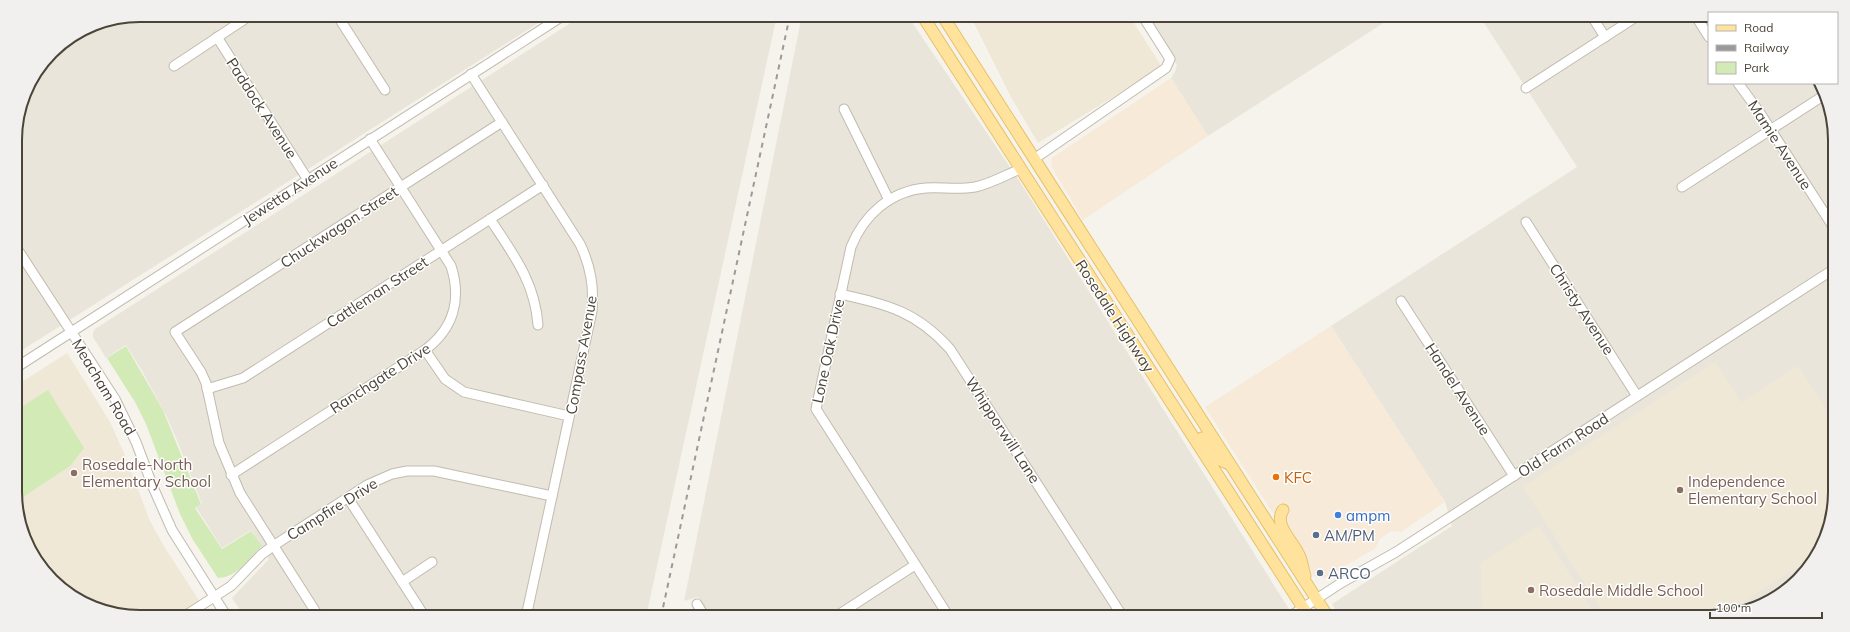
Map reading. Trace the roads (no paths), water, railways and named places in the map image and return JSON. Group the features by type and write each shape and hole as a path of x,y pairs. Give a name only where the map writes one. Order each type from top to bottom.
{"main road":[{"name":"Rosedale Highway","path":"927,22 1020,169 1305,610"},
{"path":"929,22 946,40 1019,153 1026,159 1034,159"},
{"name":"Rosedale Highway","path":"946,22 1323,610"},
{"path":"1020,169 1032,170 1036,174 1079,240 1096,255"},
{"path":"1150,371 1169,388 1207,446 1218,459 1230,464"},
{"path":"1283,510 1279,516 1280,523 1300,556 1306,583"}],"street":[{"path":"174,66 240,22"},
{"path":"341,22 384,90"},
{"name":"Jewetta Avenue","path":"22,364 553,22"},
{"path":"1034,159 1166,68 1170,59 1146,22"},
{"path":"1595,22 1605,37"},
{"path":"1526,88 1628,22"},
{"path":"1699,22 1708,36"},
{"name":"Paddock Avenue","path":"217,37 308,180"},
{"name":"Compass Avenue","path":"471,74 580,244 591,271 593,284 592,311 528,610"},
{"name":"Mamie Avenue","path":"1739,84 1771,130 1828,219"},
{"path":"1682,187 1820,98"},
{"path":"844,109 889,200"},
{"name":"Chuckwagon Street","path":"207,389 201,372 175,332 502,122"},
{"name":"Ranchgate Drive","path":"231,475 425,350 442,334 451,319 456,302 454,278 451,266 370,139"},
{"name":"Lone Oak Drive","path":"944,610 816,409 848,256 855,236 870,214 889,200 915,190 975,186 1020,169"},
{"name":"Cattleman Street","path":"207,389 243,378 542,185"},
{"path":"490,219 524,271 530,284 534,298 538,326"},
{"name":"Christy Avenue","path":"1526,222 1638,396"},
{"name":"Meacham Road","path":"22,256 126,420 162,509 185,551 222,610"},
{"name":"Old Farm Road","path":"1308,610 1316,599 1396,552 1828,273"},
{"name":"Whipporwill Lane","path":"840,294 880,303 909,315 934,333 950,349 1118,610"},
{"name":"Handel Avenue","path":"1401,301 1514,476"},
{"path":"425,350 446,379 464,392 569,416"},
{"path":"207,389 219,443 231,475 246,504 314,610"},
{"name":"Campfire Drive","path":"194,610 235,582 262,554 273,546 379,479 400,473 420,470 434,471 552,496"},
{"path":"348,498 420,610"},
{"path":"402,582 432,562"},
{"path":"846,610 915,565"},
{"path":"697,604 701,610"}],"railway":[{"path":"662,610 788,22"}],"place":[{"name":"Rosedale-North Elementary School","path":"74,473"},
{"name":"KFC","path":"1276,477"},
{"name":"Independence Elementary School","path":"1680,490"},
{"name":"ampm","path":"1338,515"},
{"name":"AM/PM","path":"1316,535"},
{"name":"ARCO","path":"1320,573"},
{"name":"Rosedale Middle School","path":"1531,590"}]}
